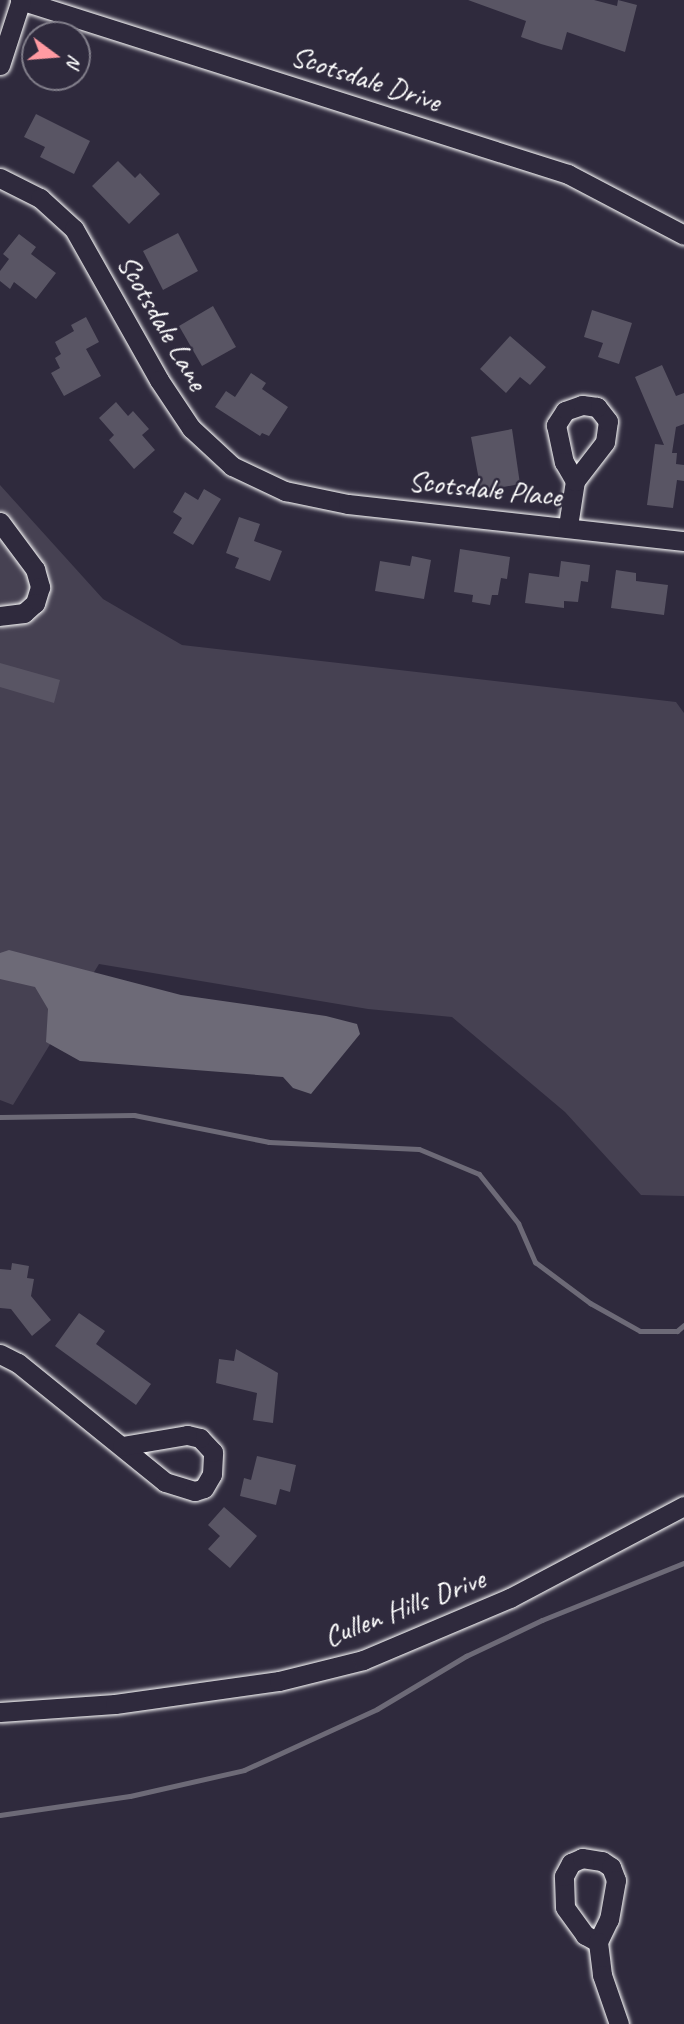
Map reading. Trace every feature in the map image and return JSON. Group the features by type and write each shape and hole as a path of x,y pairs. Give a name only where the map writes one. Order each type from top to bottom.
{"street":[{"path":"0,65 21,0"},
{"name":"Scotsdale Drive","path":"21,0 568,174 684,235"},
{"name":"Scotsdale Lane","path":"0,178 40,198 74,229 191,428 232,466 281,490"},
{"path":"568,526 575,481"},
{"name":"Scotsdale Place","path":"281,490 348,504 568,526 684,541"},
{"path":"0,522 35,569 40,587 35,603 24,613 0,616"},
{"path":"0,1354 122,1446"},
{"name":"Cullen Hills Drive","path":"0,1712 63,1710 197,1693 279,1681 363,1660 510,1598 684,1506"},
{"path":"598,1942 601,1975 619,2024"}],"shaded area":[{"path":"0,485 103,599 182,645 676,702 684,713 684,1196 641,1195 565,1112 452,1017 368,1009 99,964 13,1105 0,1100"},
{"path":"9,950 181,995 326,1016 357,1024 360,1034 311,1094 293,1088 283,1077 80,1061 46,1042 48,1009 35,987 0,979 0,953"}],"building":[{"path":"468,0 594,0 617,6 618,0 637,5 625,52 567,32 562,50 541,44 521,37 526,21"},
{"path":"36,114 90,141 74,174 40,157 45,147 24,137"},
{"path":"118,161 135,178 140,173 160,194 129,224 92,186"},
{"path":"178,233 198,271 163,290 143,251"},
{"path":"19,234 36,247 31,254 56,273 36,299 14,282 10,289 0,281 0,271 9,259 3,254"},
{"path":"213,306 236,347 202,366 179,326"},
{"path":"592,310 632,323 619,364 598,357 603,343 584,337"},
{"path":"86,317 99,342 86,349 101,376 64,396 51,373 60,368 55,358 61,354 55,342 74,331 71,325"},
{"path":"510,336 546,367 530,385 520,377 506,393 480,369"},
{"path":"662,365 676,396 684,393 684,424 676,427 672,453 677,453 676,464 684,465 684,481 677,480 673,508 647,505 655,444 664,445 635,377"},
{"path":"251,373 266,383 262,389 288,407 269,436 262,433 260,436 215,407 226,391 235,397"},
{"path":"116,402 128,416 133,411 149,429 142,435 155,450 134,469 109,440 114,435 99,418"},
{"path":"512,429 520,484 481,491 471,437"},
{"path":"204,489 221,499 193,545 173,533 182,518 173,512 185,492 198,500"},
{"path":"239,517 260,524 254,541 282,551 270,581 235,568 239,558 226,553"},
{"path":"460,549 510,557 507,579 501,578 498,595 492,595 490,605 472,602 473,595 454,592"},
{"path":"412,556 431,560 424,599 375,591 380,561 410,566"},
{"path":"561,561 590,565 588,582 581,581 578,602 564,601 564,608 525,603 529,573 559,577"},
{"path":"616,570 636,573 636,581 668,585 664,615 611,608"},
{"path":"0,663 60,680 54,703 0,687"},
{"path":"12,1263 29,1266 27,1278 34,1279 31,1296 51,1320 32,1336 11,1309 0,1308 0,1269 11,1270"},
{"path":"79,1313 105,1331 96,1344 151,1384 136,1405 55,1346"},
{"path":"236,1349 278,1373 273,1423 253,1420 257,1393 216,1383 219,1359 234,1361"},
{"path":"257,1456 296,1465 290,1492 280,1489 276,1505 240,1496 244,1478 251,1480"},
{"path":"224,1507 257,1536 230,1568 208,1549 220,1536 208,1525"}],"waterway":[{"path":"0,1117 134,1115 269,1142 419,1149 479,1174 518,1223 535,1262 590,1303 640,1331 677,1331 684,1325"},
{"path":"0,1815 130,1796 244,1770 377,1709 466,1656 542,1620 684,1563"}]}
